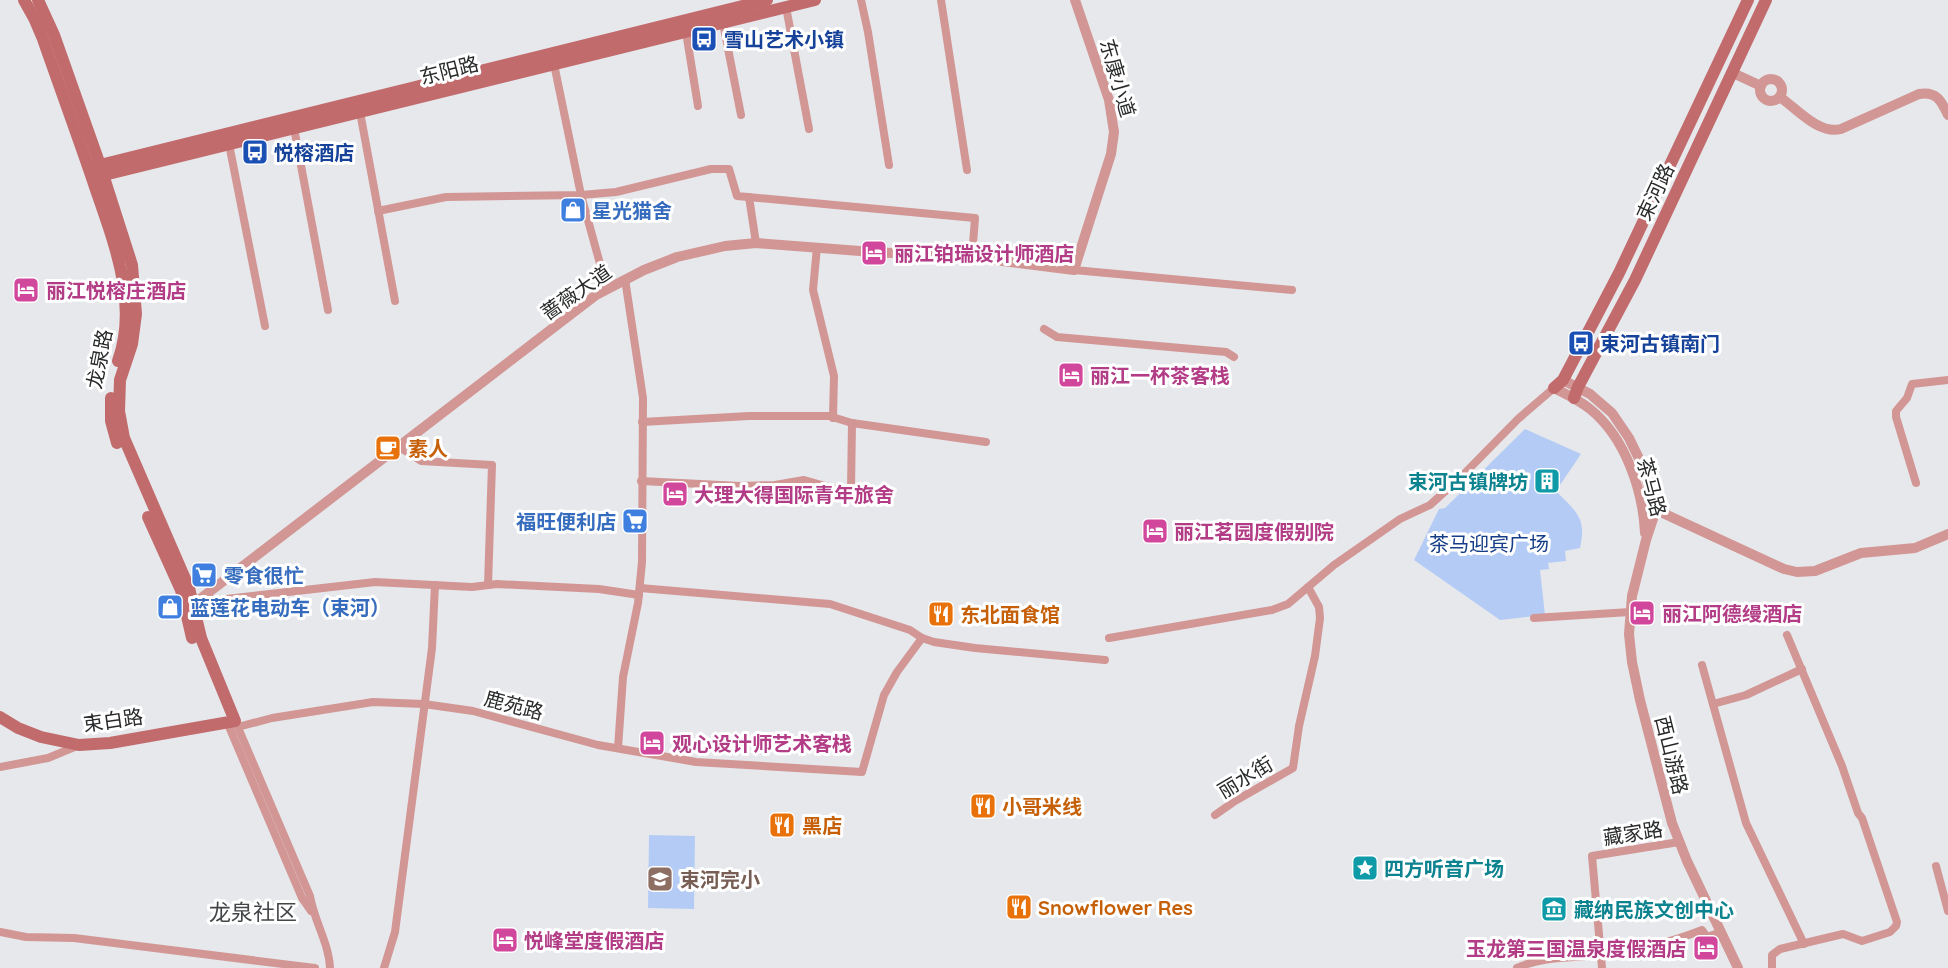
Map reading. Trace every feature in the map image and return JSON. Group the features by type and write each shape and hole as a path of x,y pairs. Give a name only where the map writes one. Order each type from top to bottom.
{"main road":[{"name":"龙泉路","path":"24,0 39,28 96,172"},
{"name":"龙泉路","path":"38,0 54,34 96,172 115,248 126,307 124,342 112,378 110,411 113,430 120,452 189,608 233,723"},
{"name":"东阳路","path":"96,172 766,0"},
{"name":"东阳路","path":"96,172 229,144 815,0"},
{"name":"束河路","path":"1558,384 1620,273 1748,0"},
{"name":"束河路","path":"1576,393 1635,280 1766,0"},
{"name":"束白路","path":"0,717 18,728 41,737 79,745 110,743 233,723"}],"street":[{"path":"861,0 889,165"},
{"path":"941,0 967,170"},
{"name":"东康小道","path":"1074,270 1112,154 1114,132 1109,100 1075,0"},
{"path":"786,7 809,129"},
{"path":"723,23 741,115"},
{"path":"686,32 698,106"},
{"path":"554,64 581,195 607,289"},
{"path":"1733,73 1761,86"},
{"path":"1766,81 1777,81 1782,87 1780,97 1773,101 1765,100 1761,94 1761,86 1766,81"},
{"path":"1780,97 1822,128 1832,131 1919,94 1930,93 1938,97 1948,115"},
{"path":"360,112 394,301"},
{"path":"294,128 328,310"},
{"path":"229,144 265,326"},
{"path":"378,211 446,198 616,192 711,169 729,169 737,196 975,218 972,257"},
{"path":"749,197 756,243"},
{"name":"蔷薇大道","path":"189,608 607,289 663,262 724,246 756,243 972,257 1074,270"},
{"path":"817,247 813,290 834,376 833,417"},
{"path":"1074,270 1292,290"},
{"path":"618,748 623,677 640,591 643,398 625,279"},
{"path":"1044,329 1057,337 1226,352 1234,357"},
{"path":"1916,483 1896,411 1907,398 1912,384 1948,380"},
{"path":"1109,639 1272,610 1288,604 1334,565 1400,519 1430,505 1518,419 1558,384"},
{"name":"茶马路","path":"1558,384 1599,401 1625,431 1645,471 1654,509 1646,540"},
{"name":"茶马路","path":"1576,393 1602,422 1622,450 1637,489 1645,521 1646,540"},
{"path":"642,422 749,416 833,417 852,423 986,442"},
{"path":"641,481 740,486 775,485 804,480 837,489 851,489 852,423"},
{"path":"399,447 421,461 492,465 488,585"},
{"path":"1654,509 1784,569 1797,572 1815,571 1861,553 1915,548 1948,534"},
{"name":"西山游路","path":"1646,540 1630,612 1630,648 1640,700 1679,842 1738,968"},
{"path":"203,597 218,600 375,582 472,587 488,585 599,589 830,604 910,630 922,638 975,648 1105,660"},
{"path":"384,968 395,932 432,648 435,585"},
{"name":"丽水街","path":"1215,815 1293,768 1299,726 1315,656 1320,618 1319,607 1308,587"},
{"path":"1534,618 1630,612"},
{"path":"1772,968 1771,959 1775,952 1843,934 1862,941 1890,932 1897,922 1863,820 1858,813 1842,766 1787,635"},
{"name":"鹿苑路","path":"233,723 373,702 424,704 473,711 598,744 696,762 862,772 884,695 897,672 922,638"},
{"path":"1702,665 1746,823 1804,944"},
{"path":"1713,704 1746,695 1802,669"},
{"path":"233,723 302,898 313,913 329,953 330,968"},
{"path":"0,767 48,758 79,745"},
{"name":"藏家路","path":"1601,955 1592,856 1679,842"},
{"path":"1936,866 1948,911"},
{"path":"1517,968 1544,959 1601,955 1655,946 1702,930 1707,937 1721,932"},
{"path":"0,932 26,937 74,938 315,968"},
{"path":"1601,955 1602,968"},
{"path":"237,968 238,958"}],"green space":[{"name":"茶马迎宾广场","path":"1525,429 1581,454 1556,491 1578,516 1581,522 1582,538 1580,548 1565,551 1566,561 1548,563 1549,569 1540,570 1545,615 1500,620 1414,560 1439,509 1445,508"},
{"path":"649,835 695,836 694,909 648,908"}],"place":[{"name":"雪山艺术小镇","path":"704,39"},
{"name":"悦榕酒店","path":"255,152"},
{"name":"星光猫舍","path":"573,210"},
{"name":"丽江铂瑞设计师酒店","path":"874,253"},
{"name":"丽江悦榕庄酒店","path":"26,290"},
{"name":"束河古镇南门","path":"1581,343"},
{"name":"丽江一杯茶客栈","path":"1071,375"},
{"name":"素人","path":"388,448"},
{"name":"束河古镇牌坊","path":"1547,481"},
{"name":"大理大得国际青年旅舍","path":"675,494"},
{"name":"福旺便利店","path":"635,521"},
{"name":"丽江茗园度假别院","path":"1155,531"},
{"name":"零食很忙","path":"204,575"},
{"name":"蓝莲花电动车（束河）","path":"170,607"},
{"name":"丽江阿德缦酒店","path":"1642,613"},
{"name":"东北面食馆","path":"941,614"},
{"name":"观心设计师艺术客栈","path":"652,743"},
{"name":"小哥米线","path":"983,806"},
{"name":"黑店","path":"782,825"},
{"name":"四方听音广场","path":"1365,868"},
{"name":"束河完小","path":"660,879"},
{"name":"Snowflower Res","path":"1019,907"},
{"name":"藏纳民族文创中心","path":"1554,909"},
{"name":"悦峰堂度假酒店","path":"505,940"},
{"name":"玉龙第三国温泉度假酒店","path":"1706,948"}],"district":[{"name":"龙泉社区","path":"253,912"}]}
